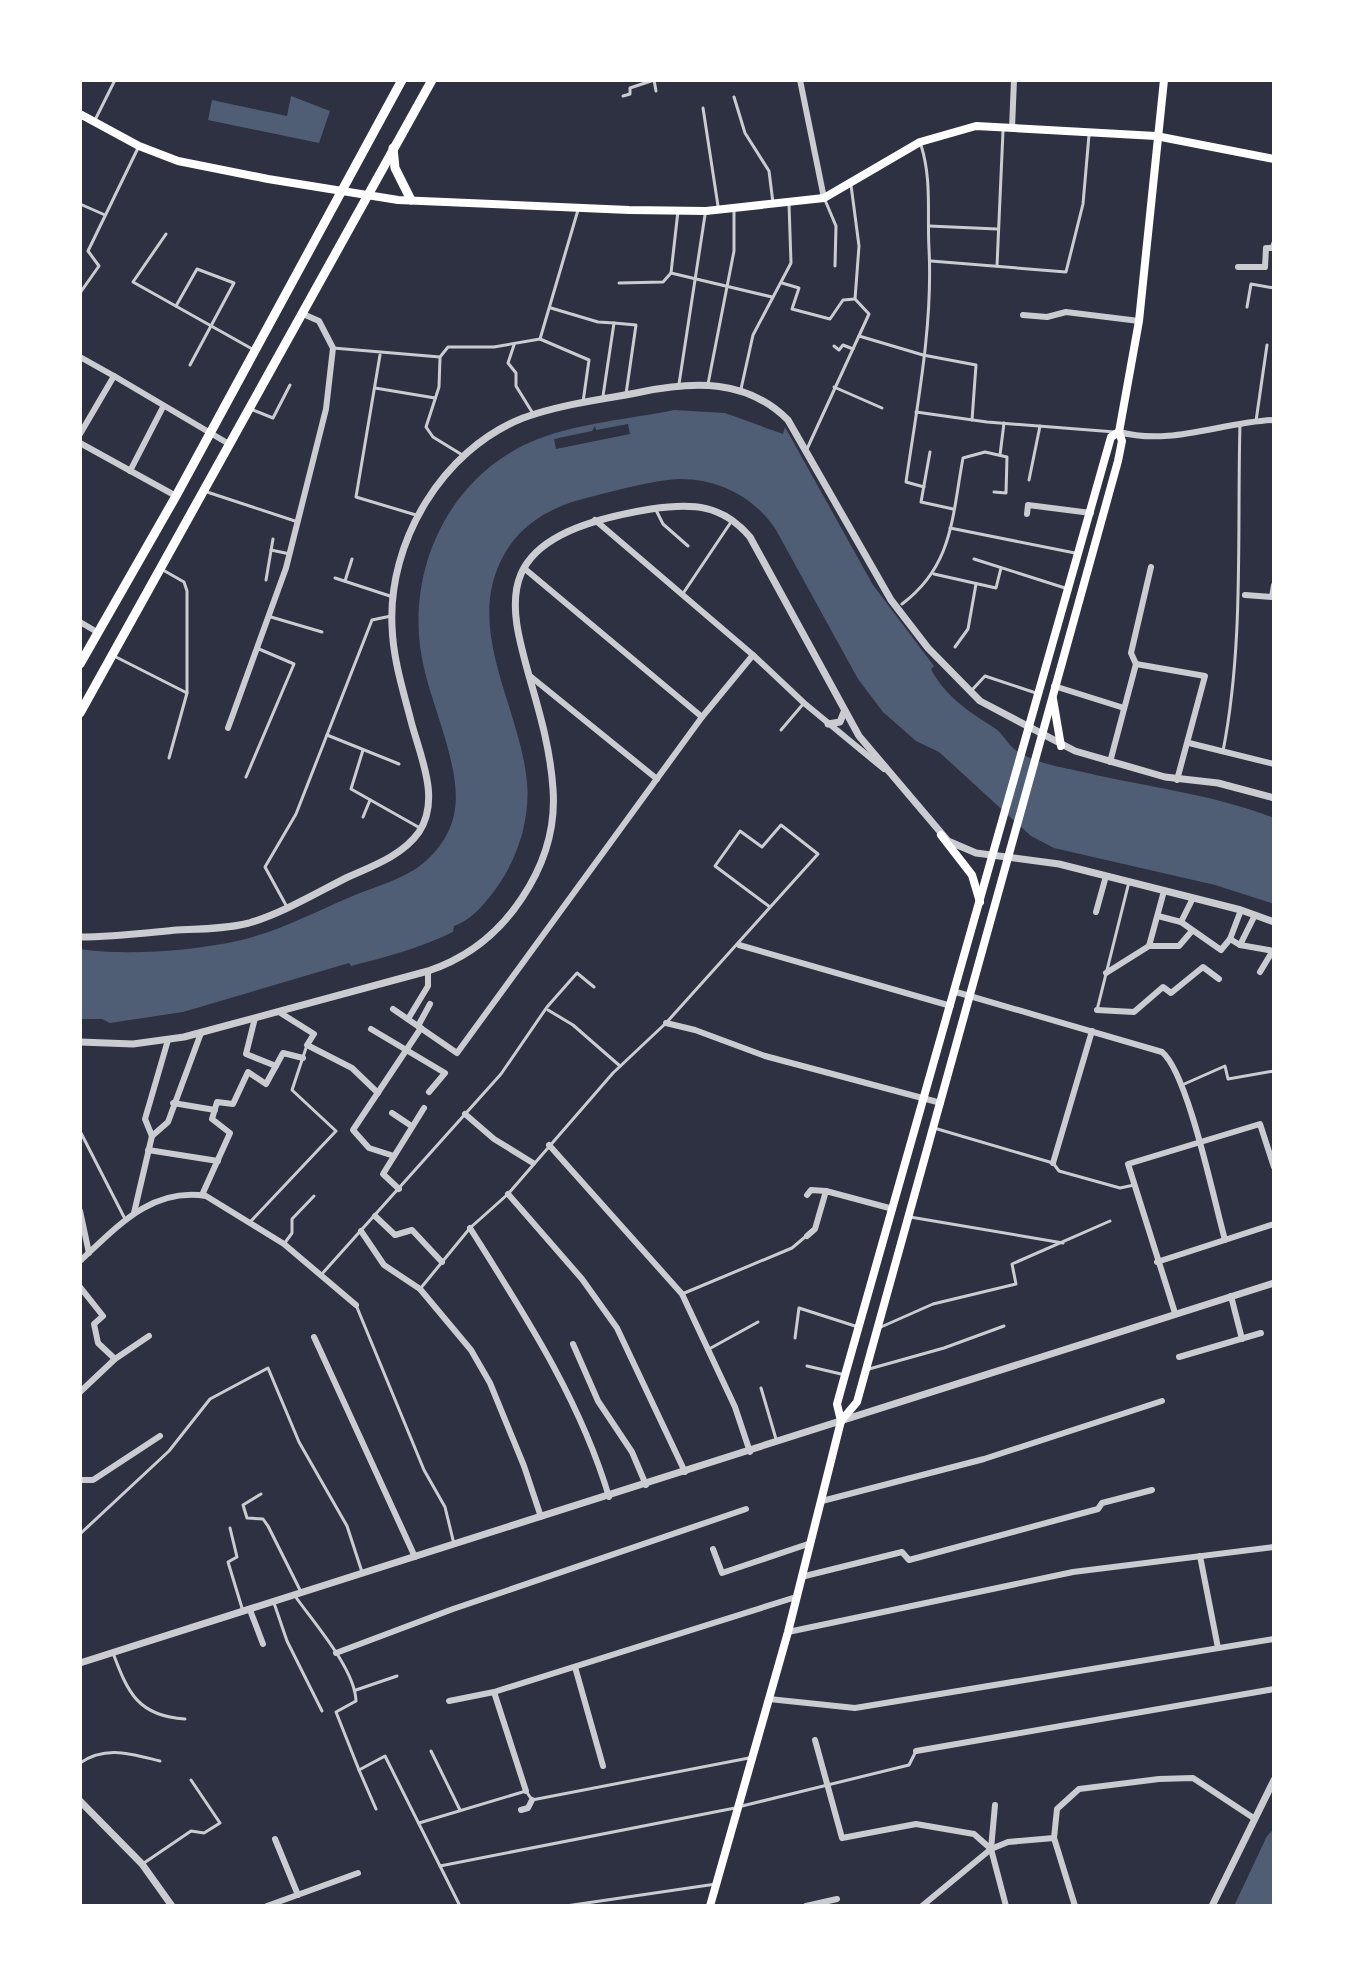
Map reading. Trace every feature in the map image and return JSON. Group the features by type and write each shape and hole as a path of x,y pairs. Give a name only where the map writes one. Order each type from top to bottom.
{"main road":[{"path":"80,664 176,496 402,80"},
{"path":"80,713 432,80"},
{"path":"841,1421 857,1402 1118,461 1122,441 1119,432 1139,321 1164,80"},
{"path":"80,114 139,146 178,161 366,195 411,200 678,211 734,209 824,198 920,142 976,126 1156,136 1274,159"},
{"path":"393,146 395,168 411,200"},
{"path":"710,1906 822,1501 841,1421 837,1404 845,1375 952,1007 1111,437 1119,432"},
{"path":"1054,690 1061,746"},
{"path":"941,835 972,875 980,904"}],"street":[{"path":"800,80 824,198"},
{"path":"1008,128 1014,80"},
{"path":"1238,267 1265,267 1266,248 1273,248 1274,244"},
{"path":"1023,315 1047,317 1066,312 1139,321"},
{"path":"228,728 271,617 326,409 333,348 319,321 303,314"},
{"path":"81,361 114,376 229,444"},
{"path":"80,434 114,376"},
{"path":"80,937 229,927 287,907 393,855 421,829 427,814 429,793 397,667 392,615 403,553 418,516 441,481 464,456 496,432 534,415 583,402 679,384 708,384 740,391 762,400 780,413 807,449 891,600 970,693 1061,746 1177,780 1218,783 1274,798"},
{"path":"130,471 163,407"},
{"path":"1119,432 1144,439 1164,438 1274,420"},
{"path":"80,443 176,496"},
{"path":"1027,514 1028,505 1091,513"},
{"path":"80,1042 133,1044 168,1040 428,971 465,955 501,925 526,892 546,850 553,808 552,776 514,611 525,569 549,540 595,520 655,509 706,506 733,519 757,549 843,710 884,769 941,835 962,848 1106,876 1241,910 1274,922"},
{"path":"595,520 753,655 828,724 884,769"},
{"path":"1110,762 1136,664 1131,653 1151,567"},
{"path":"525,569 702,717"},
{"path":"1245,595 1272,597 1274,585"},
{"path":"80,622 97,632"},
{"path":"393,1009 457,1053 702,717 753,655"},
{"path":"1136,664 1205,676 1177,780"},
{"path":"527,673 657,779"},
{"path":"1054,690 1124,708"},
{"path":"828,724 840,722 843,710"},
{"path":"1189,743 1274,764"},
{"path":"1096,912 1106,876"},
{"path":"1149,946 1164,891"},
{"path":"1181,922 1193,898"},
{"path":"1158,916 1181,922 1191,932 1221,950 1230,939 1241,910"},
{"path":"1240,945 1255,915"},
{"path":"1106,973 1149,946 1179,946 1191,932"},
{"path":"1230,939 1240,945 1273,952 1260,972"},
{"path":"739,945 952,1007"},
{"path":"1097,1010 1134,1012 1163,987 1171,993 1203,967 1219,979"},
{"path":"408,1019 428,986 428,971"},
{"path":"956,992 1162,1052 1170,1059 1182,1085 1225,1240"},
{"path":"394,1156 369,1148 353,1130 407,1048 430,1004"},
{"path":"279,1012 314,1034 307,1045 352,1068 378,1093"},
{"path":"255,1018 246,1054 276,1066"},
{"path":"666,1023 695,1030 765,1056 941,1103"},
{"path":"371,1029 445,1073 429,1092"},
{"path":"1053,1163 1092,1031"},
{"path":"134,1213 152,1136 168,1122 201,1033"},
{"path":"152,1136 145,1119 168,1040"},
{"path":"202,1195 230,1133 212,1119 217,1102 233,1104 248,1072 266,1084 283,1053 303,1058"},
{"path":"173,1103 215,1110"},
{"path":"399,1189 383,1174 410,1125 424,1108"},
{"path":"392,1113 410,1125"},
{"path":"465,1114 494,1139 533,1163"},
{"path":"1175,1313 1128,1164 1260,1124 1274,1167"},
{"path":"549,1145 682,1294 735,1407 750,1452"},
{"path":"148,1150 218,1161"},
{"path":"807,1195 811,1190 826,1191 893,1209"},
{"path":"807,1236 815,1229 826,1191"},
{"path":"508,1194 582,1279 617,1328 685,1472"},
{"path":"80,1261 124,1217 176,1196 202,1195 284,1244 356,1305"},
{"path":"80,1211 89,1253"},
{"path":"375,1216 395,1235 412,1230 442,1262"},
{"path":"1157,1262 1274,1224"},
{"path":"470,1228 547,1353 596,1452 609,1497"},
{"path":"361,1231 384,1265 420,1289 471,1350 490,1383 541,1517"},
{"path":"80,1663 1131,1332 1175,1313 1274,1283"},
{"path":"80,1287 103,1316 94,1324 98,1343 115,1359"},
{"path":"1231,1296 1242,1339"},
{"path":"1179,1357 1261,1333"},
{"path":"80,1392 115,1359 149,1336"},
{"path":"314,1337 415,1557"},
{"path":"573,1344 598,1401 632,1452 646,1485"},
{"path":"822,1501 971,1462 1162,1401"},
{"path":"80,1480 93,1480 160,1436"},
{"path":"801,1577 902,1552 909,1560 1098,1509 1102,1503 1152,1490"},
{"path":"336,1653 453,1609 746,1509"},
{"path":"713,1549 722,1573 811,1543"},
{"path":"788,1632 1073,1572 1274,1547"},
{"path":"1200,1556 1218,1648"},
{"path":"449,1701 494,1692 796,1597"},
{"path":"246,1611 263,1644"},
{"path":"769,1699 855,1708 1274,1639"},
{"path":"575,1667 603,1766"},
{"path":"916,1751 1274,1689"},
{"path":"494,1692 526,1791"},
{"path":"815,1740 842,1838 916,1824 974,1834 991,1849"},
{"path":"1075,1906 1054,1838 1057,1809 1079,1789 1193,1778 1255,1819"},
{"path":"1212,1906 1274,1780"},
{"path":"521,1810 528,1808 532,1800"},
{"path":"80,1801 142,1864 172,1906"},
{"path":"995,1805 991,1849 1006,1906"},
{"path":"922,1906 991,1849 1008,1842 1054,1838"},
{"path":"275,1839 298,1895"},
{"path":"267,1906 358,1873"},
{"path":"806,1906 837,1899"}],"lane":[{"path":"94,122 115,80"},
{"path":"623,96 630,94 630,88 654,80 656,91"},
{"path":"734,97 745,133 769,171 774,205"},
{"path":"703,108 718,210"},
{"path":"997,266 1008,128"},
{"path":"931,261 1067,271 1083,204 1089,132"},
{"path":"920,142 927,166 931,261 923,355 906,482 924,487"},
{"path":"80,293 98,270 97,262 88,256 88,251 139,146"},
{"path":"807,449 869,314 855,299 859,246 851,184"},
{"path":"824,198 836,226 835,266"},
{"path":"80,204 106,216"},
{"path":"740,391 753,335 791,263 789,204"},
{"path":"540,339 578,207"},
{"path":"708,384 734,251 734,209"},
{"path":"619,283 663,282 671,273 678,211"},
{"path":"679,384 698,278 706,211"},
{"path":"929,226 998,229"},
{"path":"166,234 133,282 254,350"},
{"path":"176,306 197,269 234,283 190,365"},
{"path":"671,273 772,297"},
{"path":"782,283 799,288 792,309 820,317 830,319 843,300 855,299"},
{"path":"1247,307 1251,284 1274,288"},
{"path":"551,308 598,322 636,325 626,395"},
{"path":"602,398 614,323"},
{"path":"859,336 923,355 976,365 972,420"},
{"path":"464,456 427,430 440,357 448,347 514,345 540,339 589,360 583,402"},
{"path":"514,345 508,363 516,373 516,386 534,415"},
{"path":"834,346 839,350 843,345 853,349"},
{"path":"1256,421 1267,345"},
{"path":"333,348 380,355 440,357"},
{"path":"380,355 356,497 418,516"},
{"path":"249,409 273,418 290,385"},
{"path":"375,387 435,398"},
{"path":"834,387 882,408"},
{"path":"916,412 972,420 1119,432"},
{"path":"1000,455 1004,423"},
{"path":"1223,751 1229,719 1234,647 1240,424"},
{"path":"1029,480 1040,426"},
{"path":"930,452 921,502 953,509"},
{"path":"902,604 923,589 945,555 963,458 985,452 1007,457 1006,493 994,492"},
{"path":"203,491 298,522"},
{"path":"655,509 663,524 688,546"},
{"path":"682,595 733,519"},
{"path":"950,528 1079,554"},
{"path":"266,580 273,539"},
{"path":"271,550 290,554"},
{"path":"345,581 352,559"},
{"path":"974,559 1068,589"},
{"path":"934,574 996,588 1001,568"},
{"path":"160,569 184,582 187,591 187,693 169,758"},
{"path":"335,578 393,597"},
{"path":"955,647 968,629 976,584"},
{"path":"287,907 265,867 296,814 372,620 392,615"},
{"path":"271,617 322,632"},
{"path":"246,777 294,664 259,649"},
{"path":"112,655 187,693"},
{"path":"970,693 985,676 1040,694"},
{"path":"781,730 804,703"},
{"path":"327,735 399,764"},
{"path":"363,750 351,789 421,829"},
{"path":"363,817 370,800"},
{"path":"420,1289 470,1228 508,1194 620,1066 666,1023 739,945 818,854 781,825 762,847 740,831 715,866 770,907"},
{"path":"1097,1010 1129,882"},
{"path":"321,1275 501,1074 577,973 594,987"},
{"path":"547,1010 573,1025 620,1066"},
{"path":"248,1224 336,1131 292,1090 307,1045"},
{"path":"1182,1085 1225,1066 1228,1079 1274,1071"},
{"path":"934,1128 1053,1163 1059,1171 1120,1188 1134,1185"},
{"path":"81,1133 124,1217"},
{"path":"284,1244 292,1233 292,1219 314,1196"},
{"path":"910,1217 1063,1243"},
{"path":"877,1328 933,1304 1016,1284 1012,1264 1110,1221"},
{"path":"682,1294 792,1248 807,1236"},
{"path":"356,1305 424,1470 445,1507 454,1544"},
{"path":"795,1338 799,1308 859,1327"},
{"path":"707,1351 758,1322"},
{"path":"865,1370 944,1348 1004,1326"},
{"path":"807,1366 845,1375"},
{"path":"80,1534 169,1451 210,1399 268,1368 299,1442 347,1526 362,1574"},
{"path":"761,1388 777,1442"},
{"path":"261,1494 243,1505 247,1518 263,1519 268,1526 287,1558 298,1595 356,1690 356,1701 336,1712 376,1809"},
{"path":"230,1528 237,1557 228,1562 246,1611"},
{"path":"274,1603 287,1641 322,1711"},
{"path":"113,1653 128,1693 142,1706 172,1718 185,1719"},
{"path":"356,1690 397,1676"},
{"path":"80,1763 94,1753 114,1751 160,1761"},
{"path":"431,1751 460,1810"},
{"path":"440,1866 827,1787 909,1765 916,1751"},
{"path":"359,1770 385,1756 460,1906"},
{"path":"419,1823 526,1791 532,1800 752,1758"},
{"path":"142,1864 191,1831 204,1833 220,1823 191,1780"},
{"path":"566,1906 716,1884"}],"water":[{"path":"291,96 330,111 319,143 208,120 212,100 287,116"},
{"path":"674,410 725,413 783,434 785,427 873,585 934,666 931,669 937,679 958,702 996,729 1020,753 1056,766 1203,797 1274,818 1274,904 1215,885 1054,848 1031,836 939,752 916,741 883,712 858,679 767,518 746,499 721,486 678,479 626,488 555,509 522,531 505,553 493,581 489,609 491,638 522,753 527,808 514,858 497,888 475,913 454,926 453,932 390,956 351,966 349,963 183,1012 110,1023 102,1019 80,1019 80,949 158,951 252,937 398,878 421,865 433,853 451,825 456,793 450,757 424,668 419,633 420,598 426,564 439,532 456,503 479,477 506,455 538,439 570,429"},
{"path":"1274,1829 1274,1906 1234,1906 1267,1836"}],"pier":[{"path":"628,424 630,434 556,449 554,439 592,431 595,426 596,430"}]}
